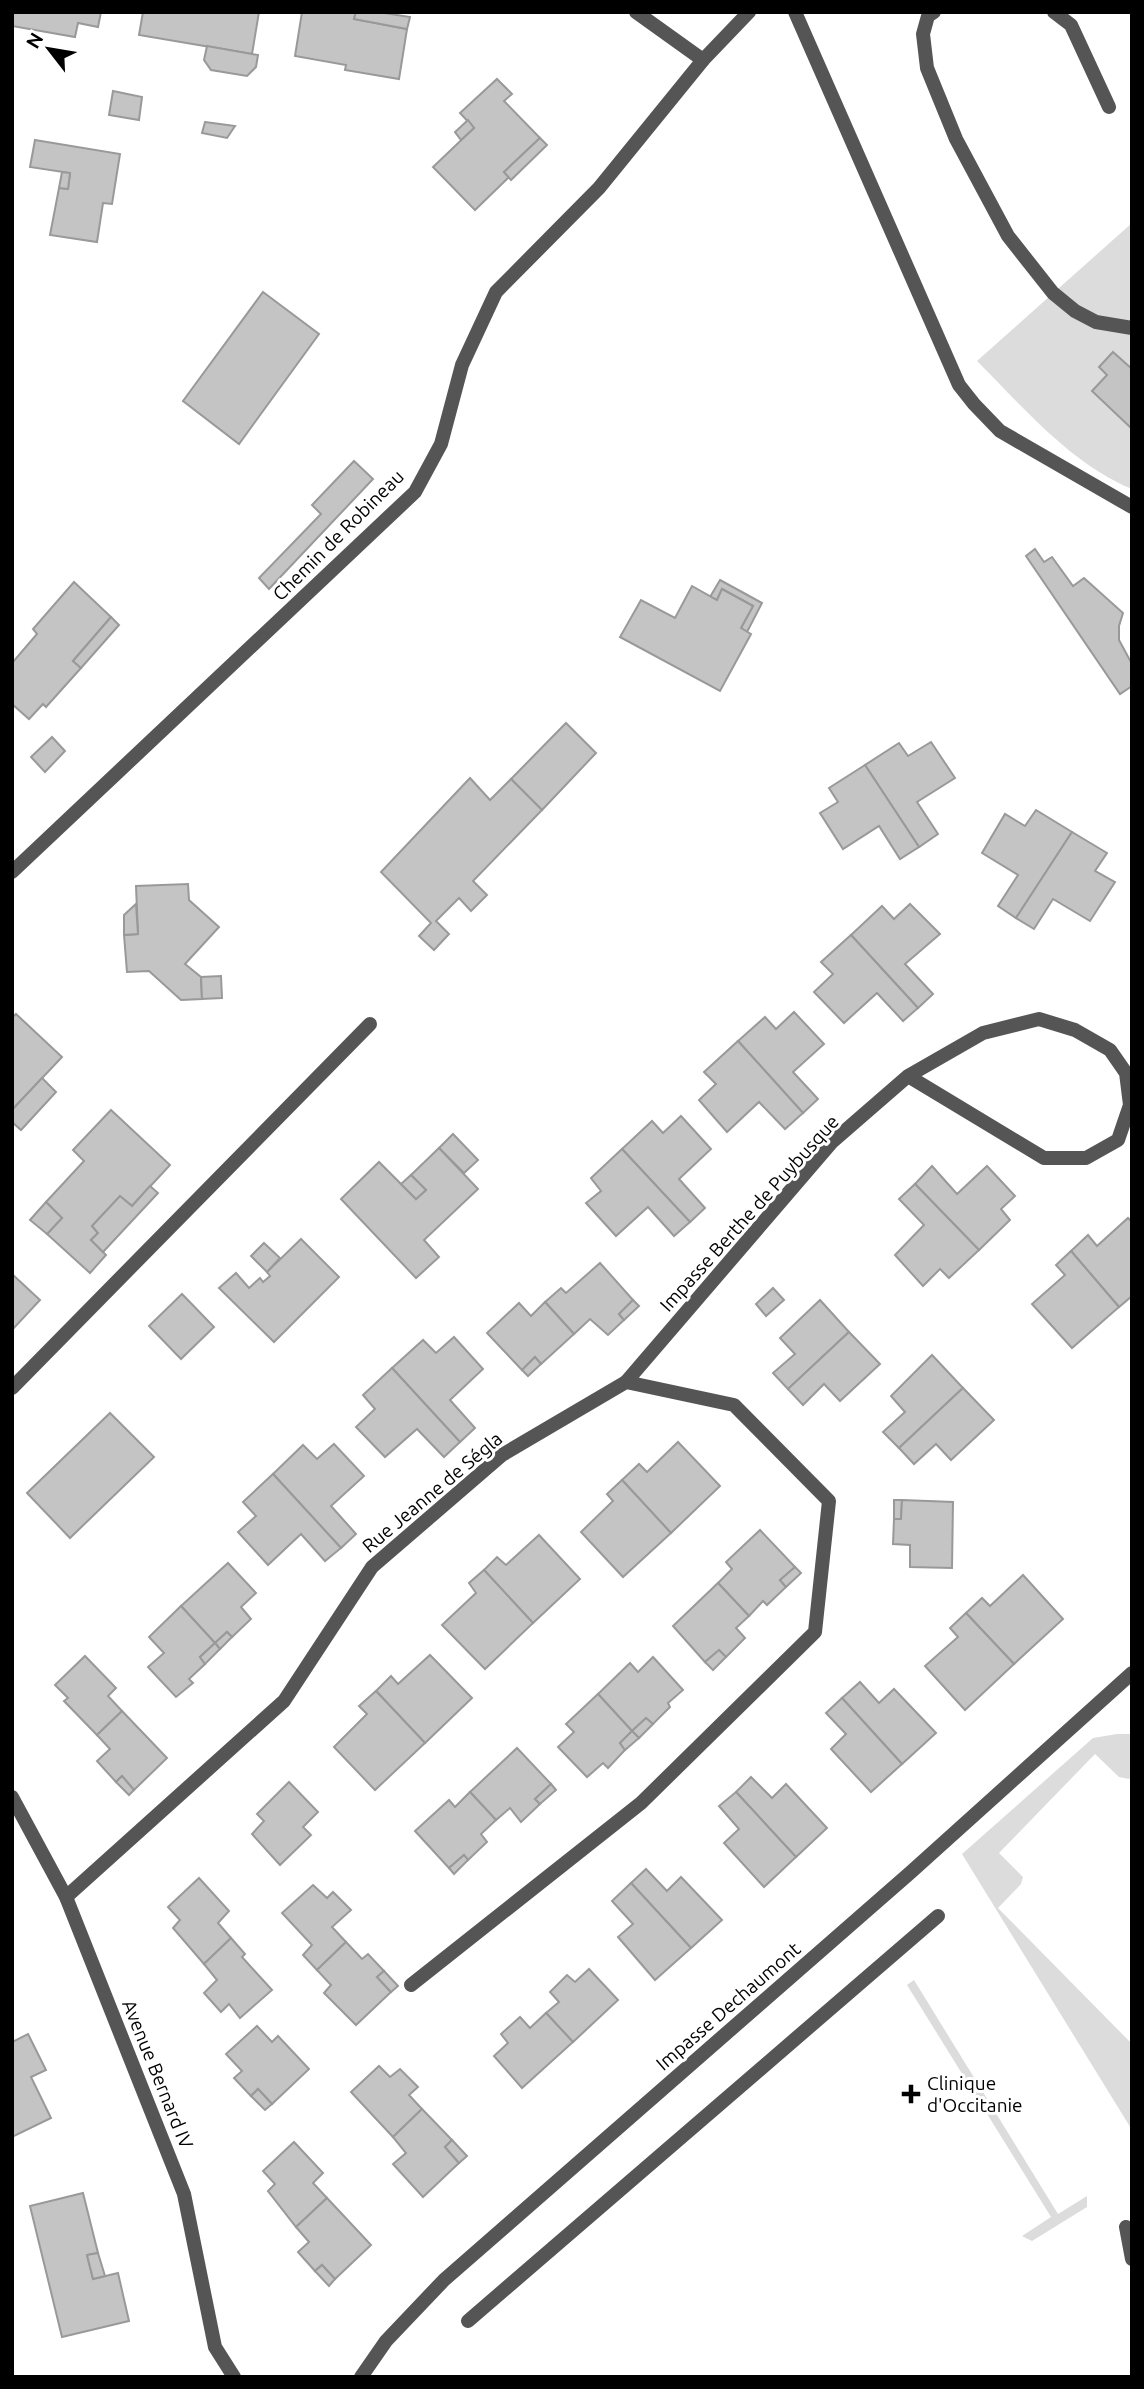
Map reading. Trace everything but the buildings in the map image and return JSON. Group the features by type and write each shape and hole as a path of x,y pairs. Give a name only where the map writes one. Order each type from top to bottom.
{"street":[{"path":"636,12 703,60"},
{"name":"Chemin de Robineau","path":"12,872 415,492 441,444 462,365 496,292 599,188 703,60 749,12"},
{"path":"795,12 959,385 1000,431 1132,507"},
{"path":"1054,12 1071,25 1109,107"},
{"path":"928,14 923,33 927,68 956,139 1008,236 1053,293 1075,312 1096,321 1132,328"},
{"name":"Impasse Berthe de Puybusque","path":"626,1382 832,1142 908,1076 983,1033 1039,1019 1075,1030 1110,1050 1126,1073 1130,1105 1118,1140 1086,1158 1044,1158 908,1076"},
{"path":"12,1388 370,1024"},
{"path":"411,1985 641,1803 815,1632 829,1501 734,1405 626,1382"},
{"name":"Rue Jeanne de Ségla","path":"66,1897 284,1701 372,1567 502,1455 626,1382"},
{"name":"Impasse Dechaumont","path":"361,2377 386,2341 444,2280 911,1872 1130,1676"},
{"name":"Avenue Bernard IV","path":"12,1797 66,1897 184,2194 215,2347 234,2377"},
{"path":"468,2321 937,1916"},
{"path":"1126,2227 1132,2259"}],"shaded area":[{"path":"1132,223 1132,489 1088,465 1068,449 977,361"},
{"path":"1132,1734 1132,1776 1129,1779 1119,1777 1095,1754 999,1853 1023,1877 1021,1884 998,1908 1132,2044 1132,2130 962,1854 1093,1738"},
{"path":"914,1980 1058,2214 1087,2196 1087,2207 1032,2241 1022,2236 1051,2217 907,1985"}],"place":[{"name":"Clinique d'Occitanie","path":"911,2094"}]}
